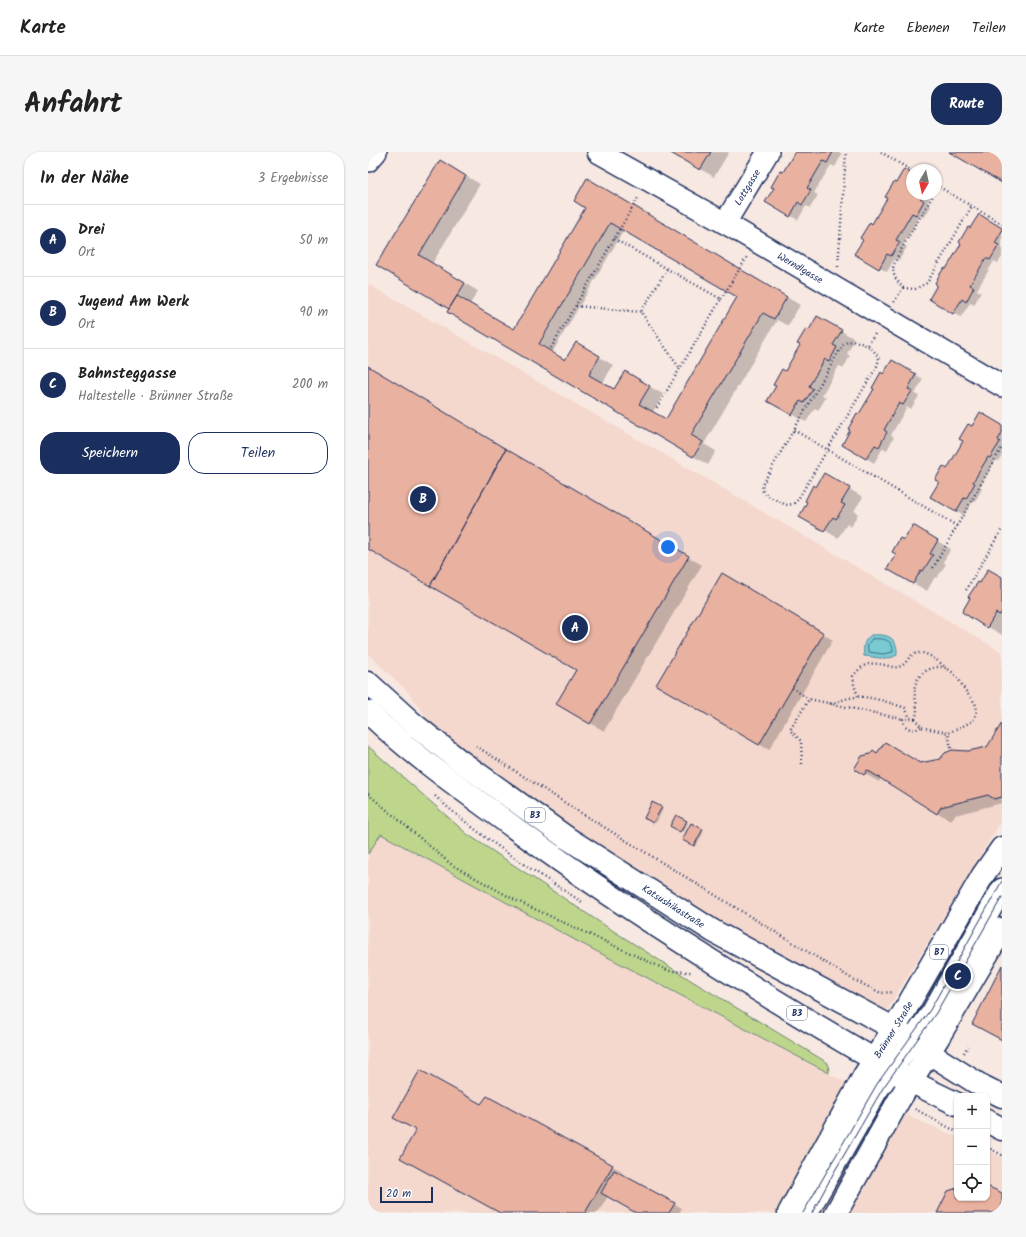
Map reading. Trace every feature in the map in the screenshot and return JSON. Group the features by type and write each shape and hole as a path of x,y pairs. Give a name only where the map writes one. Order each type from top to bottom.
{"main road":[{"name":"Katsushikastraße","path":"368,683 411,722 460,761 567,838 713,931 894,1028 980,1085 1002,1096"},
{"name":"B3","path":"368,712 398,739 449,779 550,854 702,956 910,1081 954,1103"},
{"name":"Brünner Straße","path":"788,1213 883,1064 894,1028 983,875 1002,848"},
{"path":"836,1213 910,1081 921,1047 1002,929"},
{"path":"990,1122 1002,1129"}],"street":[{"path":"368,161 376,152"},
{"name":"Werndlgasse","path":"598,152 725,223 1002,386"},
{"name":"Lottgasse","path":"725,223 768,152"},
{"path":"807,1213 873,1097 883,1064 921,1047 933,1011 1002,889"}],"path":[{"path":"836,288 846,152"},
{"path":"881,152 906,167"},
{"path":"942,189 1002,224"},
{"path":"931,200 898,256 893,269 896,279 903,288 915,289 927,283 972,206"},
{"path":"551,348 633,206"},
{"path":"614,239 721,299"},
{"path":"641,312 667,269"},
{"path":"656,409 739,269"},
{"path":"868,345 903,288"},
{"path":"576,306 641,312 680,368"},
{"path":"853,341 868,345 879,359 877,366 797,501 793,504 786,505 768,496 763,491 762,485 842,346 847,342 853,341"},
{"path":"794,430 957,526"},
{"path":"933,568 1002,447"},
{"path":"966,590 1002,529"},
{"path":"858,696 854,685 853,676 860,669 872,662 898,667 917,653 932,656 960,680 976,706 976,713 973,721 948,733 921,727 915,730 909,729 904,725 903,719"},
{"path":"915,719 917,710 914,693 915,684 918,678 926,670 936,666 947,669"},
{"path":"792,688 809,699 903,719 915,719 921,727"},
{"path":"830,704 858,696 895,703 905,708 910,718"},
{"path":"802,764 801,741 790,730 809,699"},
{"path":"948,733 951,748"},
{"path":"472,744 581,814 854,980"},
{"path":"368,794 452,865 515,900 669,971 691,972 702,956"},
{"path":"923,1113 954,1130"},
{"path":"990,1149 1002,1155"}],"shaded area":[{"path":"368,284 738,497 1002,652 1002,820 886,1012 847,993 713,919 545,814 436,730 406,690 368,654"},
{"path":"380,834 575,940 913,1118 954,1136 954,1201 990,1201 990,1151 1002,1157 1002,1213 368,1213 368,854"}],"green space":[{"path":"368,746 467,834 601,923 692,981 828,1063 829,1073 575,940 381,834 368,854"}],"water":[{"path":"871,635 882,635 893,640 897,649 897,655 890,658 864,656 864,644"}],"building":[{"path":"669,152 711,152 700,170"},
{"path":"795,152 833,152 827,163 823,161 807,188 811,190 802,205 798,202 790,217 765,202 774,188 771,187 780,171 783,172"},
{"path":"949,152 1002,152 1002,183"},
{"path":"440,160 466,176 419,255 465,283 449,309 376,265"},
{"path":"904,169 906,170 906,200 924,201 916,215 912,213 896,240 900,242 891,256 887,254 879,269 854,254 863,240 860,238 870,222 872,224 887,198 885,197 894,182 896,183"},
{"path":"587,178 787,297 774,319 763,313 691,435 703,442 693,457 447,312 457,296 514,329 585,208 574,201","holes":["610,223 737,297 666,419 639,404 650,386 625,371 614,389 589,375 600,356 576,342 565,360 539,344"]},
{"path":"979,214 1002,228 1002,231 995,243 999,245 990,260 986,258 970,285 974,287 966,302 962,299 953,314 929,299 937,285 935,283 940,274 944,268 946,269 961,244 959,242 968,227 970,228"},
{"path":"817,316 842,330 833,345 837,347 829,362 825,359 809,386 813,389 804,403 800,401 792,415 767,401 776,386 773,385 782,369 785,371 800,345 797,344 806,329 809,330"},
{"path":"892,360 916,374 908,389 912,391 903,405 899,403 884,430 887,432 879,447 875,445 866,459 842,445 850,430 848,429 874,389 872,388 881,372 883,374"},
{"path":"368,366 506,449 430,586 368,549"},
{"path":"980,412 1002,425 1002,433 998,440 1000,442 990,458 988,457 973,482 975,483 966,499 964,498 956,512 930,497 939,482 935,480 943,466 947,469 963,441 959,439 968,424 972,426"},
{"path":"506,449 689,556 590,724 556,704 576,670 430,586"},
{"path":"824,473 850,488 841,503 845,505 836,519 833,517 824,531 799,517 807,502 805,501 813,485 816,487"},
{"path":"913,525 938,540 930,554 933,555 923,571 921,570 913,584 887,569 896,554 892,552 900,538 904,540"},
{"path":"988,569 1002,577 1002,611 1000,615 996,613 987,628 962,612 970,598 968,597 978,582 980,583"},
{"path":"722,573 824,633 759,745 656,685"},
{"path":"1002,723 1002,797 994,799 988,795 941,807 937,814 867,770 864,775 854,769 862,756 870,754 873,750 877,753 885,742 920,763 940,759 945,753 952,750 968,751 987,747"},
{"path":"652,802 662,807 653,823 644,818"},
{"path":"676,815 687,821 680,832 670,826"},
{"path":"691,823 703,829 694,846 682,840"},
{"path":"1002,965 1002,1040 972,1024"},
{"path":"420,1070 481,1104 487,1096 613,1165 585,1213 500,1213 400,1158 416,1130 393,1118"},
{"path":"614,1170 675,1203 669,1213 636,1213 601,1193"},
{"path":"990,1187 1002,1193 1002,1213 937,1213 948,1191 954,1189 954,1201 990,1201"}],"tram line":[{"path":"803,1213 877,1084 930,1010 1002,881"},
{"path":"812,1213 883,1088 936,1013 1002,897"}],"place":[{"name":"Jugend Am Werk","path":"423,499"},
{"name":"Drei","path":"575,628"},
{"name":"Bahnsteggasse","path":"958,976"}]}
